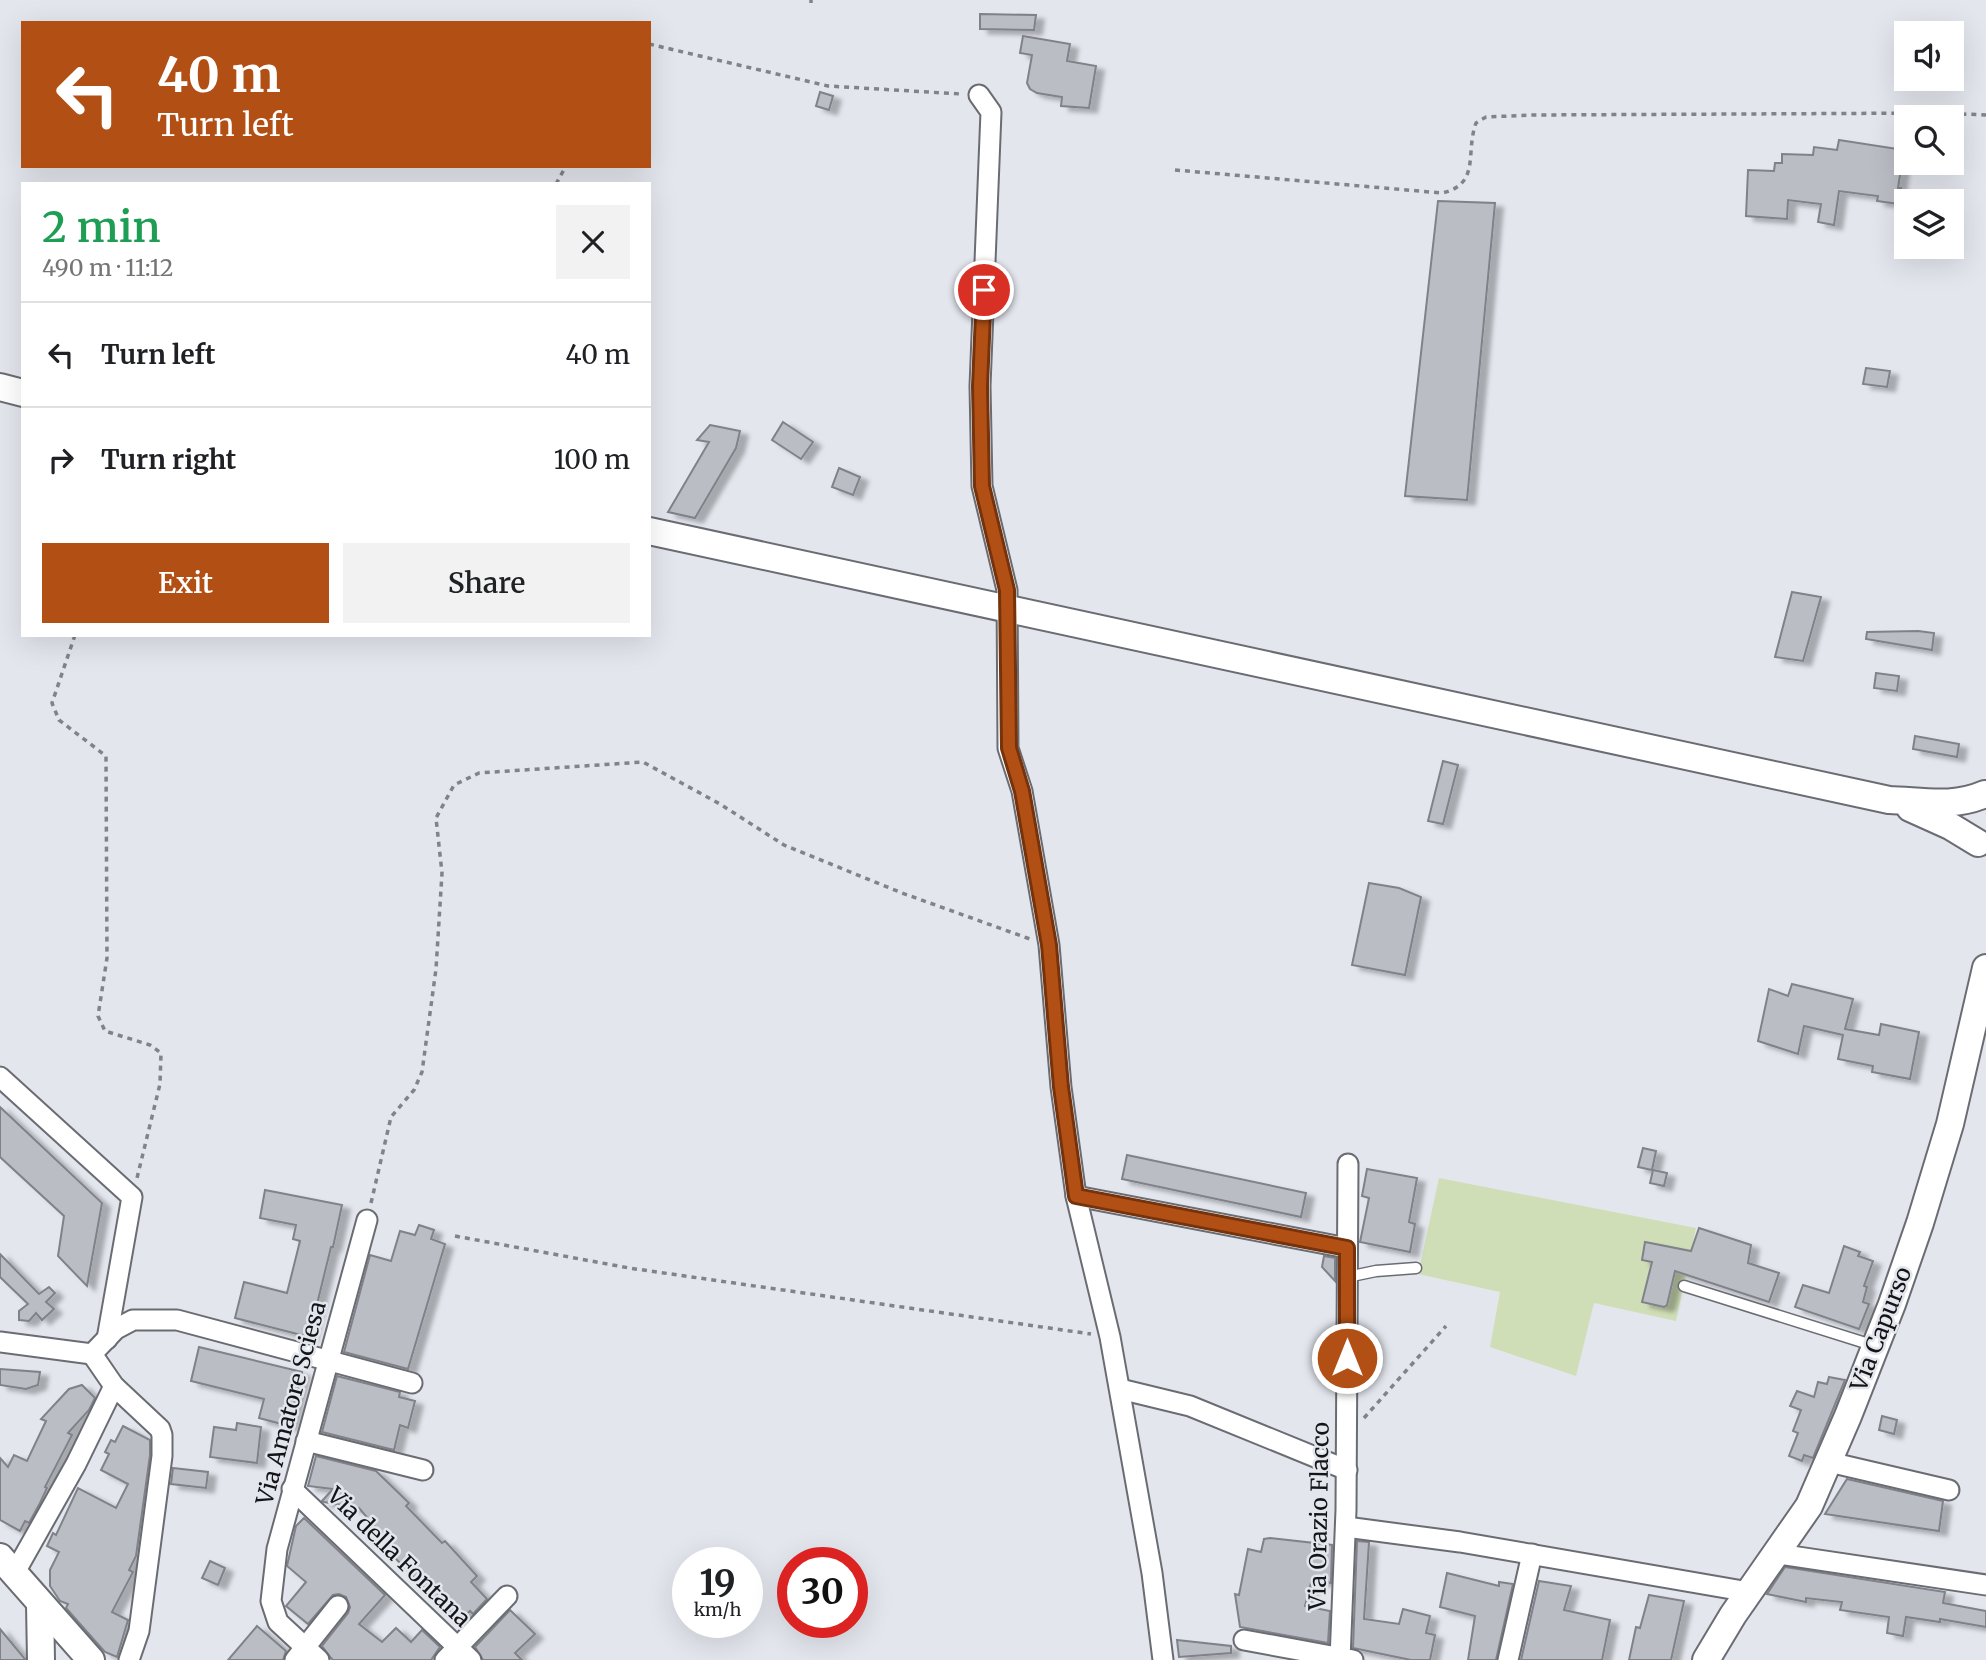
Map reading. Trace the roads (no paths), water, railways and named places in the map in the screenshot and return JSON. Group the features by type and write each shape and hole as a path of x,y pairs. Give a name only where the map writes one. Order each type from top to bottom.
{"main road":[{"path":"0,387 21,392"},
{"path":"651,531 1889,800 1948,804 1974,799 1986,793"},
{"path":"1984,853 1973,821 1979,802 1986,793"},
{"path":"1889,800 1929,816 1984,853"},
{"name":"Via Capurso","path":"1706,1660 1809,1506 1876,1346 1920,1223 1950,1124 1986,968"},
{"path":"7,1565 91,1660"},
{"path":"40,1604 41,1660"}],"street":[{"path":"979,95 991,112 980,386 982,486 1007,590 1009,748 1022,791 1049,945 1061,1087 1076,1196 1120,1388 1152,1573 1163,1660"},
{"path":"0,1077 132,1197 107,1339"},
{"name":"Via Orazio Flacco","path":"1344,1659 1348,1164"},
{"path":"1076,1196 1347,1248"},
{"name":"Via Amatore Sciesa","path":"306,1656 278,1622 271,1601 276,1549 367,1220"},
{"path":"92,1354 116,1329 133,1320 177,1320 412,1383"},
{"path":"0,1342 92,1354 114,1386 160,1429 162,1456 139,1631 129,1660"},
{"path":"7,1565 76,1464 114,1386"},
{"path":"1120,1388 1190,1406 1346,1470"},
{"path":"306,1441 423,1470"},
{"path":"1829,1462 1949,1490"},
{"name":"Via della Fontana","path":"292,1489 458,1656"},
{"path":"1346,1527 1460,1542 1749,1592"},
{"path":"1778,1554 1986,1585"},
{"path":"1508,1660 1532,1555"},
{"path":"458,1656 507,1596"},
{"path":"306,1656 338,1606"},
{"path":"1244,1640 1344,1659"}],"lane":[{"path":"1347,1277 1376,1271 1416,1268"},
{"path":"1684,1286 1876,1346"}]}
